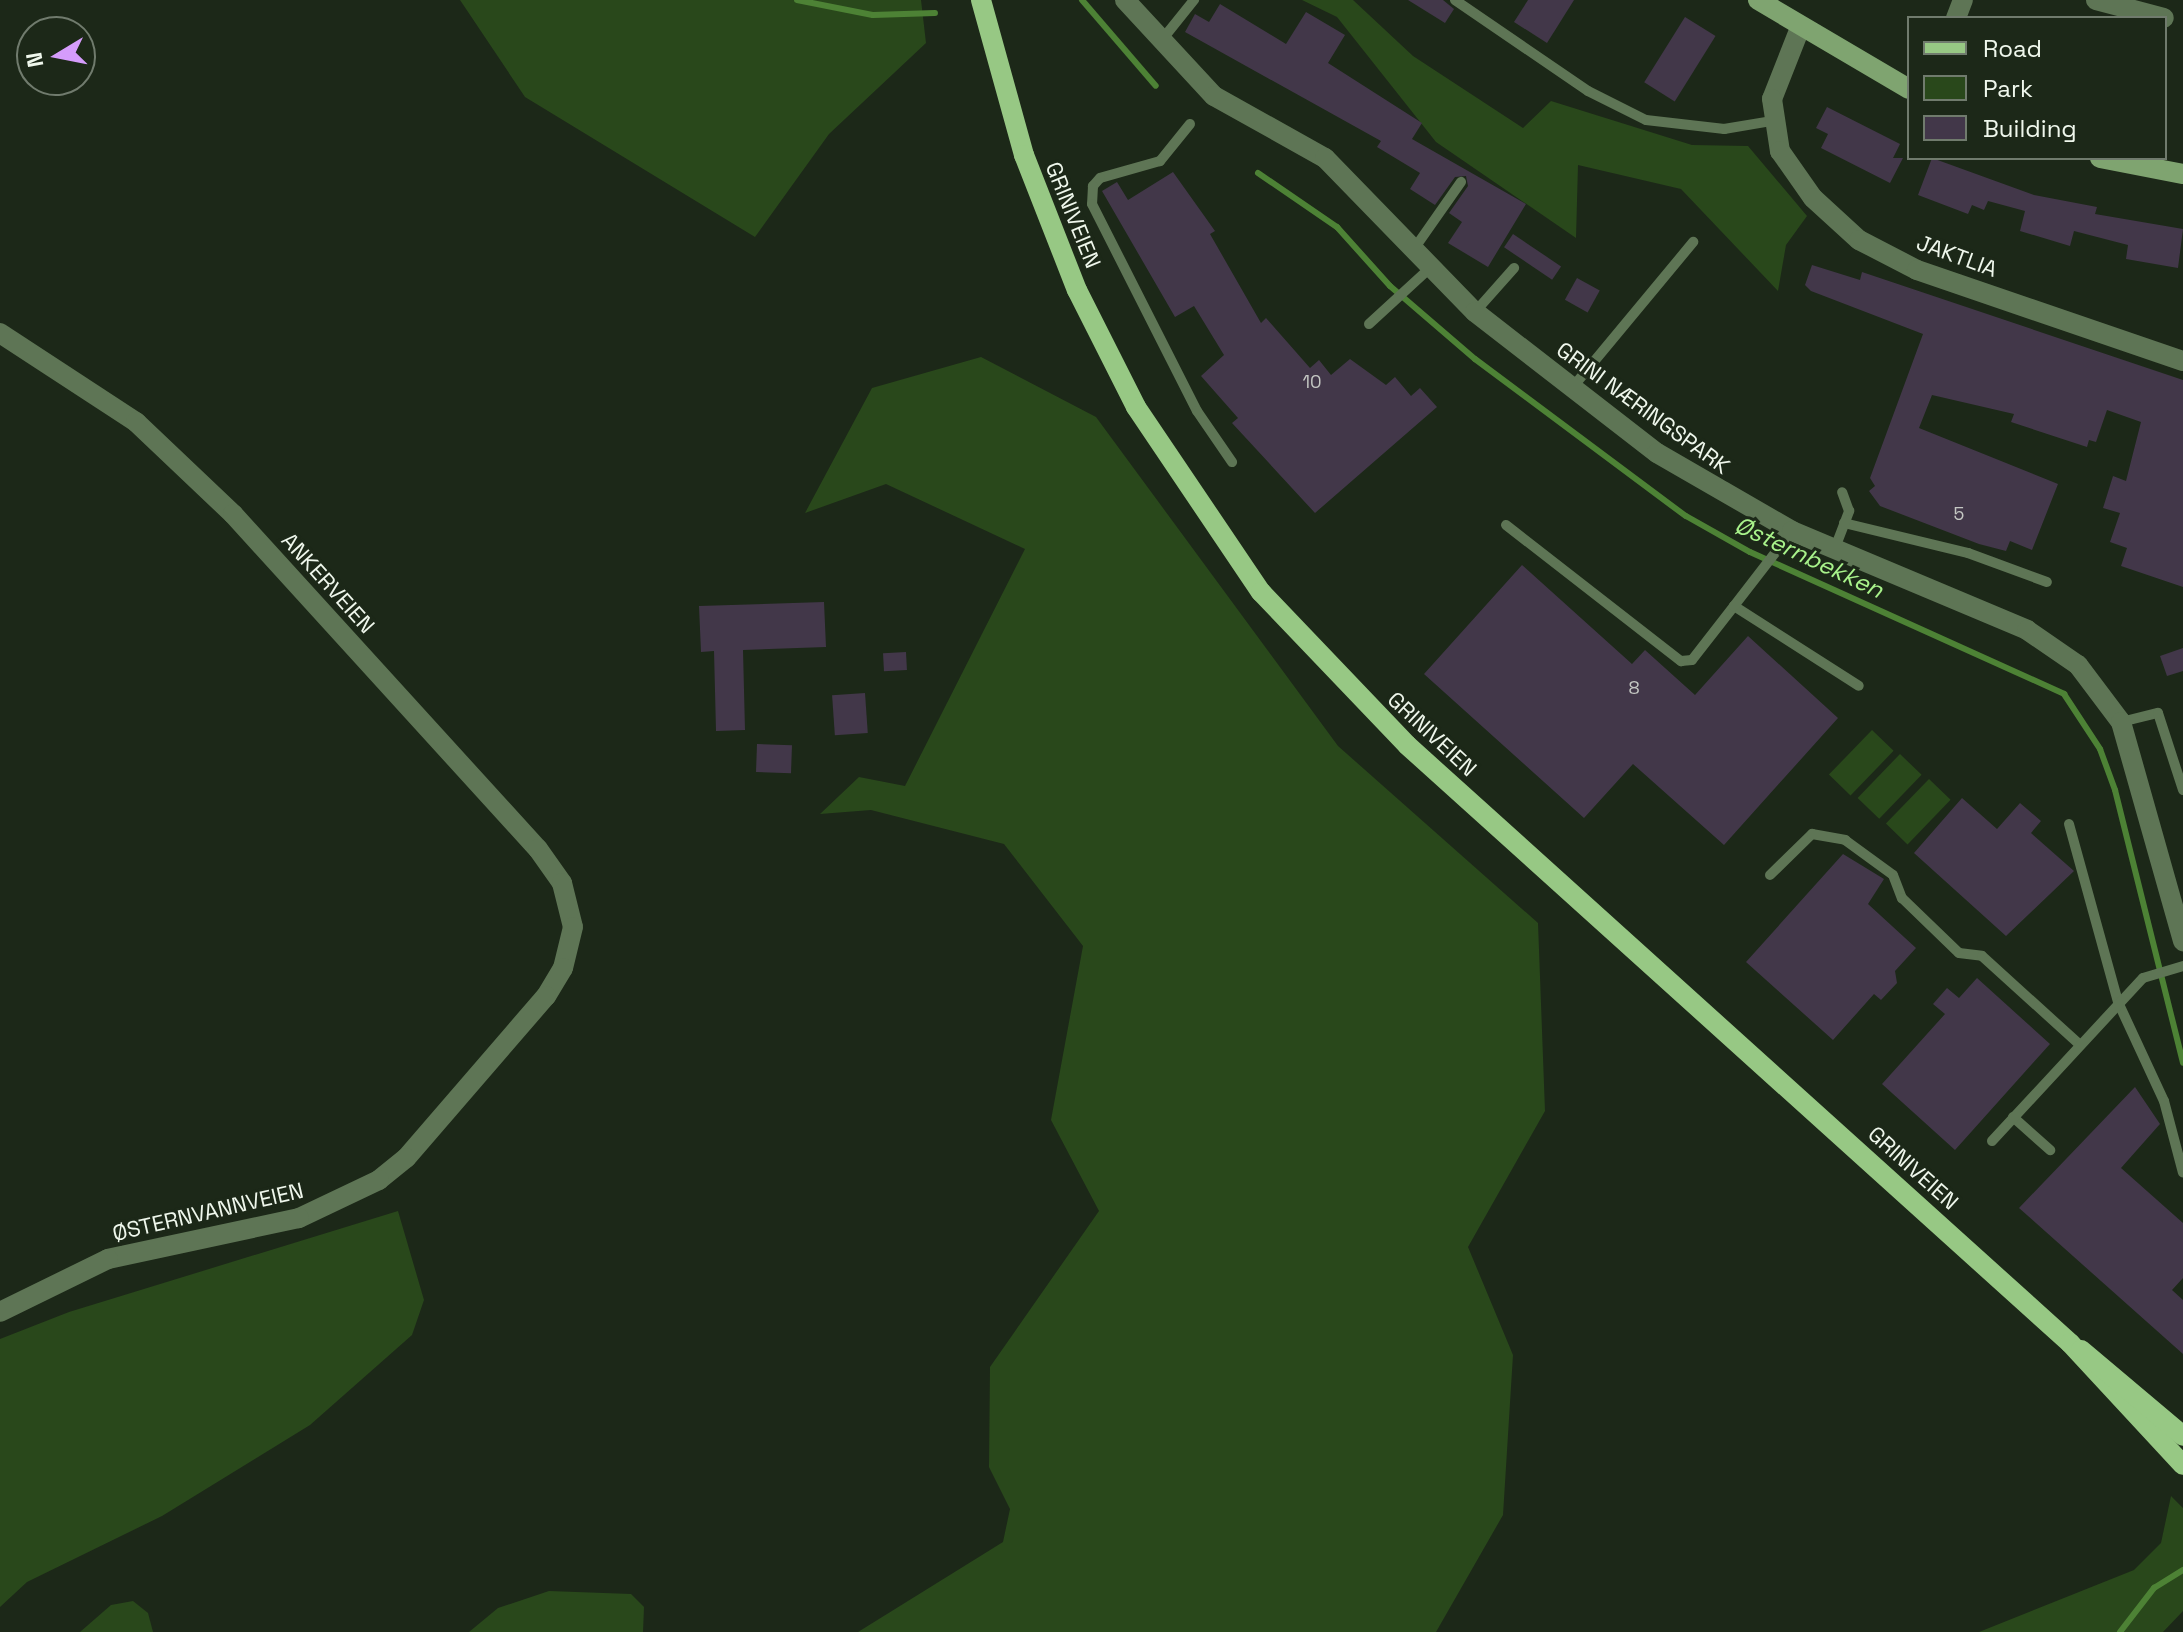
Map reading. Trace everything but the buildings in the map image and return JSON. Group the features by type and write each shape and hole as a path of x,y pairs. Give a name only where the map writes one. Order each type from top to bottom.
{"main road":[{"name":"GRINIVEIEN","path":"981,0 1024,155 1077,290 1136,407 1261,592 1407,745 2070,1343 2183,1465"},
{"path":"1758,0 1800,28 1907,88"},
{"path":"2110,160 2183,174"},
{"name":"GRINIVEIEN","path":"2070,1343 2102,1362 2183,1436"}],"street":[{"name":"GRINI NÆRINGSPARK","path":"1125,0 1214,96 1325,158 1475,312 1669,461 1792,531 2027,630 2078,665 2121,722 2183,941"},
{"path":"2096,0 2157,16"},
{"name":"JAKTLIA","path":"1800,28 1779,73 1772,121 1780,151 1813,198 1859,240 1917,270 2183,361"},
{"name":"ANKERVEIEN","path":"0,333 136,422 233,514 538,849 562,883 572,913"},
{"name":"ØSTERNVANNVEIEN","path":"0,1312 108,1259 299,1218 379,1180 406,1158 546,996 570,951 572,913"}],"lane":[{"path":"1161,41 1194,0"},
{"path":"1455,0 1588,91 1646,120 1724,129 1772,121"},
{"path":"1190,124 1160,161 1100,178 1093,186 1092,204 1197,411 1232,462"},
{"path":"1414,249 1461,182"},
{"path":"1572,388 1693,242"},
{"path":"1369,324 1430,268"},
{"path":"1475,312 1514,268"},
{"path":"1835,548 1849,511 1842,492"},
{"path":"1844,523 1968,553 2047,582"},
{"path":"1506,525 1681,661 1692,660 1792,531"},
{"path":"1734,606 1859,686"},
{"path":"2121,722 2158,713 2183,790"},
{"path":"2069,824 2118,1002 2164,1101 2183,1173"},
{"path":"1770,875 1812,834 1824,831 1845,840 1893,875 1902,898 1959,953 1982,956 2079,1044"},
{"path":"1992,1141 2143,978 2183,966"},
{"path":"2013,1117 2050,1150"}],"green space":[{"path":"460,0 921,0 926,43 829,134 755,237 525,97"},
{"path":"1302,0 1353,0 1413,56 1523,128 1551,101 1692,145 1748,146 1807,216 1786,245 1778,291 1681,189 1578,165 1576,238 1436,142 1337,17"},
{"path":"981,357 1096,417 1338,746 1538,923 1545,1111 1468,1247 1513,1355 1503,1515 1436,1632 858,1632 1003,1542 1010,1509 989,1467 990,1367 1099,1211 1051,1120 1083,946 1004,844 871,810 820,814 859,777 905,786 1025,549 886,484 805,513 872,388"},
{"path":"1872,730 1894,751 1851,795 1829,775"},
{"path":"1900,754 1922,775 1879,819 1858,798"},
{"path":"1929,779 1951,800 1908,844 1886,824"},
{"path":"398,1211 424,1300 412,1335 310,1425 162,1516 27,1582 0,1607 0,1339 69,1312"},
{"path":"2171,1496 2183,1508 2183,1611 2163,1632 1979,1632 2134,1570 2161,1543"},
{"path":"549,1591 631,1594 644,1607 643,1632 469,1632 498,1608"},
{"path":"133,1601 148,1613 153,1632 80,1632 111,1605"}],"waterway":[{"name":"Østernbekken","path":"797,0 873,15 935,13"},
{"name":"Østernbekken","path":"1082,0 1156,86"},
{"name":"Østernbekken","path":"1258,173 1337,227 1390,286 1475,359 1686,516 1750,552 2064,694 2100,749 2115,790 2183,1063"},
{"name":"Østernbekken","path":"2120,1632 2154,1588 2183,1570"}]}
